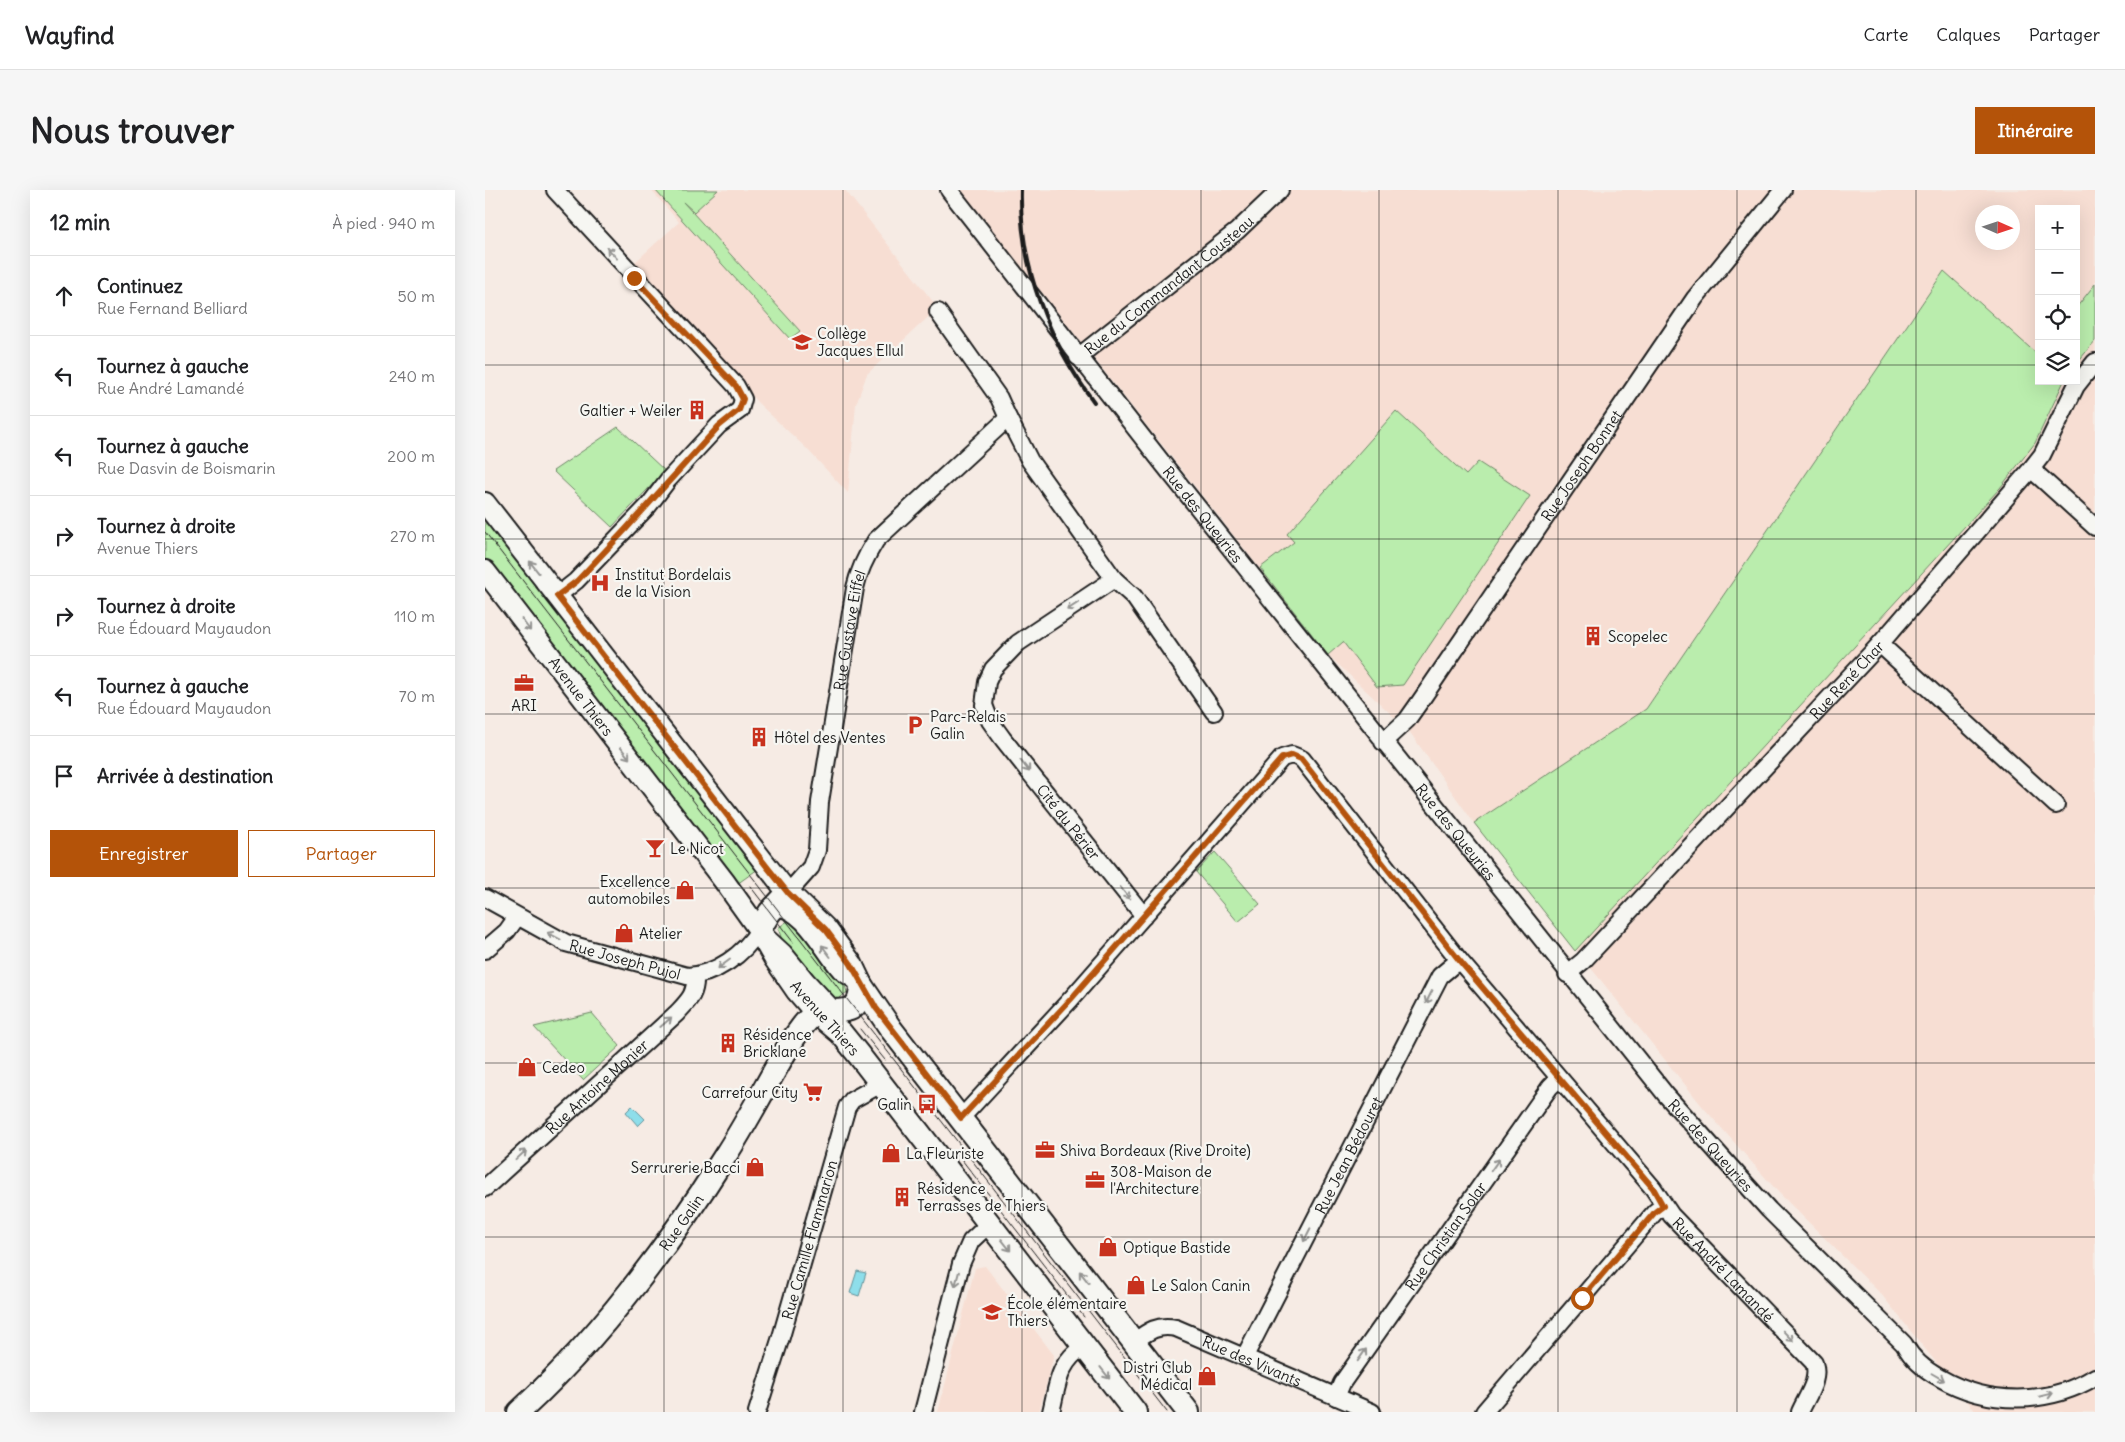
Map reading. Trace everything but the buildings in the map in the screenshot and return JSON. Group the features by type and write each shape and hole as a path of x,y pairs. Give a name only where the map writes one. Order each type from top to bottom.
{"main road":[{"path":"759,930 782,900 826,930 851,964 861,984 891,1029 1189,1412"},
{"name":"Avenue Thiers","path":"759,930 775,958 826,1012 1135,1412"},
{"path":"826,1012 853,1008 859,1001 861,984"},
{"name":"Rue Galin","path":"519,1412 564,1366 628,1295 668,1242 742,1130 799,1031 826,1012"}],"street":[{"path":"555,190 736,386 743,399 739,410 719,426 577,581 557,596"},
{"name":"Rue des Queyries","path":"949,190 1078,357 1383,742 1567,974 1666,1095 1727,1164 1838,1280 1904,1344 1910,1355 1931,1373 1958,1388 1984,1397 2020,1400 2071,1388 2095,1377"},
{"name":"Rue du Commandant Cousteau","path":"1078,357 1237,231 1280,190"},
{"name":"Rue Joseph Bonnet","path":"1383,742 1407,720 1419,703 1695,298 1783,190"},
{"path":"939,312 999,398 1030,461 1114,579 1134,597 1214,712"},
{"name":"Rue René Char","path":"1567,974 1583,961 1674,866 1880,644 2031,469 2043,455 2076,386 2095,362"},
{"name":"Rue Gustave Eiffel","path":"782,900 811,867 817,850 820,802 859,569 876,540 1008,418"},
{"path":"2031,469 2095,527"},
{"path":"485,503 557,596 782,900"},
{"name":"Avenue Thiers","path":"485,572 724,881 759,930"},
{"name":"Cité du Périer","path":"1114,579 1018,643 1001,659 987,682 984,697 986,714 995,728 1144,916"},
{"path":"1880,644 2056,805"},
{"name":"Rue André Lamandé","path":"1144,916 1282,758 1292,755 1301,759 1459,960 1653,1188 1663,1206 1813,1362 1817,1371 1815,1379 1800,1412"},
{"name":"Rue Joseph Pujol","path":"485,898 575,946 687,976 714,971 751,942 759,930"},
{"path":"485,950 507,931 517,916"},
{"path":"961,1118 1144,916"},
{"name":"Rue Jean Bédouret","path":"1245,1356 1440,976 1459,960"},
{"name":"Rue Antoine Monier","path":"485,1188 693,997 696,987 695,976"},
{"name":"Rue Christian Solar","path":"1336,1396 1342,1383 1550,1087 1559,1078"},
{"name":"Rue Camille Flammarion","path":"757,1412 781,1337 847,1107 852,1100 881,1084"},
{"path":"1484,1412 1655,1212 1663,1206"},
{"path":"923,1412 961,1264 971,1240 990,1224"},
{"name":"Rue des Vivants","path":"1134,1342 1155,1328 1165,1326 1187,1332 1372,1412"},
{"path":"1051,1412 1064,1363 1072,1354 1084,1346"},
{"path":"2020,1400 2035,1412"}],"shaded area":[{"name":"Collège Jacques Ellul","path":"651,190 845,190 938,308 867,374 856,404 848,493 806,448 758,403 633,264 679,222"},
{"path":"961,190 2095,190 2095,1412 1976,1412 1881,1294 1778,1192 1703,1107 1474,823 1409,731 1328,655"},
{"name":"École élémentaire Thiers","path":"985,1266 1054,1355 1039,1412 938,1412 975,1268"}],"green space":[{"path":"655,190 718,190 694,212 683,202 800,331 790,339"},
{"path":"1944,271 2035,352 2035,385 2062,385 2035,443 2000,488 1575,951 1474,823 1646,709"},
{"path":"2095,284 2095,341 2080,359 2080,340 2080,303"},
{"path":"1396,411 1466,475 1478,462 1530,496 1403,685 1377,687 1343,642 1328,655 1260,568 1294,542 1287,534"},
{"path":"618,427 665,471 612,527 553,471"},
{"path":"485,517 758,869 737,884 485,559"},
{"path":"1215,852 1260,904 1238,922 1196,872"},
{"path":"789,920 793,921 844,983 847,992 835,1002 782,940 778,928"},
{"path":"592,1013 620,1046 583,1080 534,1027"}],"water":[{"path":"632,1106 645,1119 638,1126 626,1112"},
{"path":"857,1271 866,1273 859,1296 850,1293"}],"tram line":[{"path":"485,532 1167,1412"},
{"path":"750,886 793,942"},
{"path":"860,1029 885,1060"},
{"path":"955,1151 1084,1317"}],"railway":[{"path":"1021,190 1025,247 1031,275 1040,302 1063,354 1094,402"}],"place":[{"name":"Collège Jacques Ellul","path":"802,342"},
{"name":"Galtier + Weiler","path":"697,410"},
{"name":"Institut Bordelais de la Vision","path":"600,583"},
{"name":"Scopelec","path":"1593,636"},
{"name":"ARI","path":"524,683"},
{"name":"Parc-Relais Galin","path":"915,725"},
{"name":"Hôtel des Ventes","path":"759,737"},
{"name":"Le Nicot","path":"655,848"},
{"name":"Excellence automobiles","path":"685,890"},
{"name":"Atelier","path":"624,933"},
{"name":"Résidence Bricklane","path":"728,1043"},
{"name":"Cedeo","path":"527,1067"},
{"name":"Carrefour City","path":"813,1092"},
{"name":"Galin","path":"927,1104"},
{"name":"Shiva Bordeaux (Rive Droite)","path":"1045,1150"},
{"name":"La Fleuriste","path":"891,1153"},
{"name":"Serrurerie Bacci","path":"755,1167"},
{"name":"308-Maison de l'Architecture","path":"1095,1180"},
{"name":"Résidence Terrasses de Thiers","path":"902,1197"},
{"name":"Optique Bastide","path":"1108,1247"},
{"name":"Le Salon Canin","path":"1136,1285"},
{"name":"École élémentaire Thiers","path":"992,1312"},
{"name":"Distri Club Médical","path":"1207,1376"}],"route":[{"path":"634,278 736,386 743,399 739,410 719,426 668,480 649,505 577,581 557,596 788,893 826,930 851,964 861,984 891,1029 961,1118 979,1101 1022,1050 1071,999 1282,758 1292,755 1301,759 1459,960 1653,1188 1663,1206 1655,1212 1582,1298"}]}
